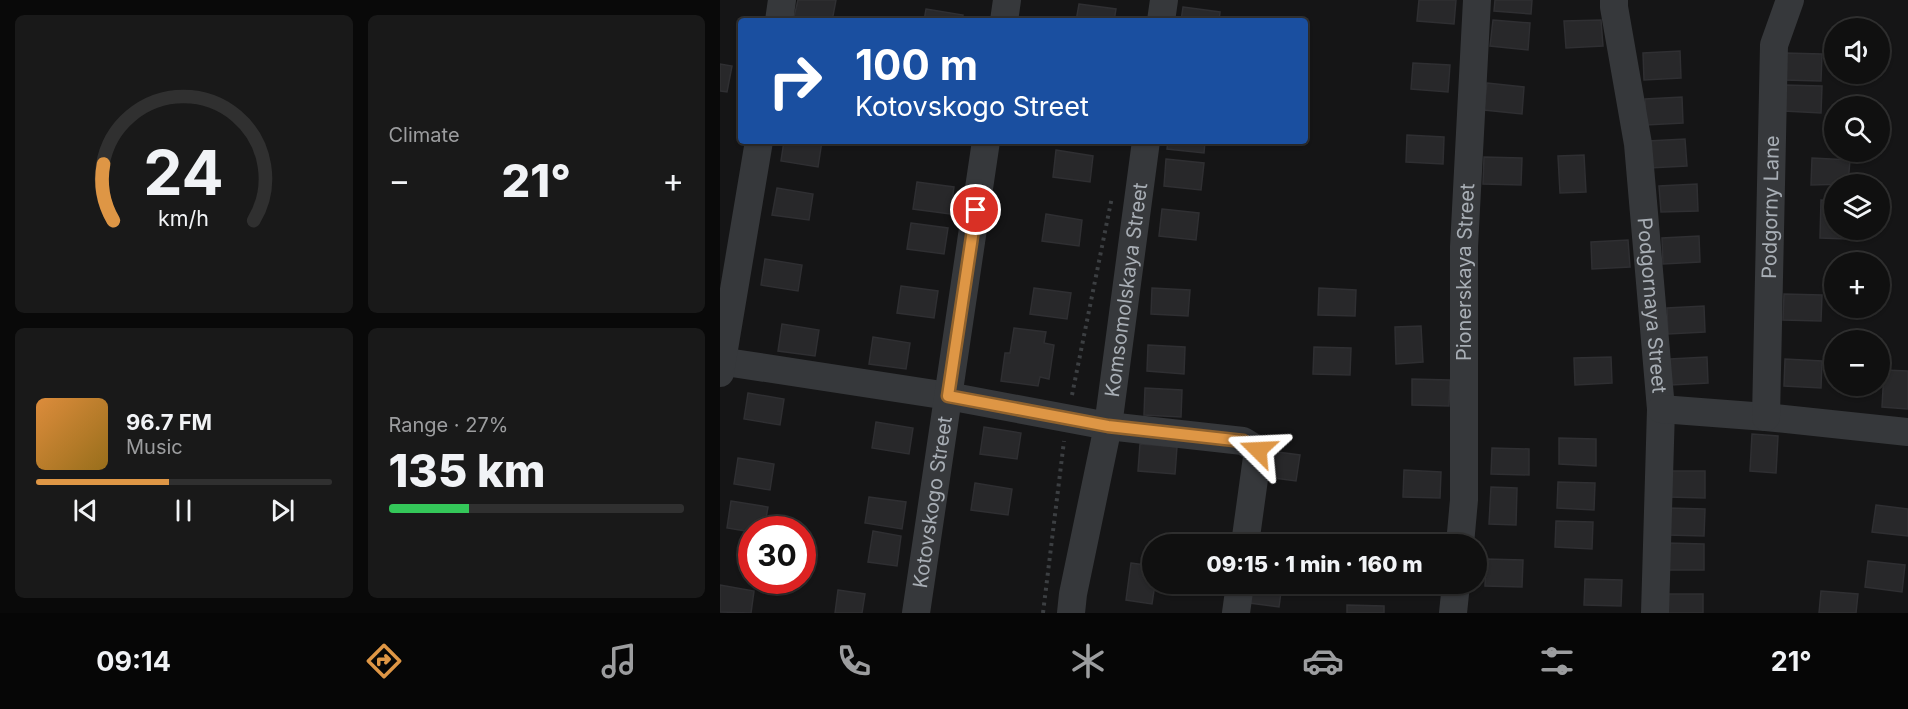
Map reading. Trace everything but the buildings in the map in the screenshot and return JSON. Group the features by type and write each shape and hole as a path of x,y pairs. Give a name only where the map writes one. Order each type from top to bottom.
{"street":[{"path":"779,18 782,0"},
{"path":"1004,18 1007,0"},
{"path":"1161,18 1164,0"},
{"name":"Pionerskaya Street","path":"1461,534 1464,500 1464,247 1477,0"},
{"name":"Podgornaya Street","path":"1614,0 1638,144 1661,409 1655,613"},
{"name":"Podgorny Lane","path":"1766,417 1774,45 1790,0"},
{"path":"758,144 721,365 948,396 1108,426 1243,441 1258,450 1246,534"},
{"name":"Kotovskogo Street","path":"916,613 986,144"},
{"name":"Komsomolskaya Street","path":"1071,613 1108,426 1146,144"},
{"path":"1661,409 1908,432"},
{"path":"1236,613 1239,594"},
{"path":"1453,613 1455,594"}],"path":[{"path":"1043,613 1067,418 1112,195"}],"route":[{"path":"976,210 948,396 1108,426 1243,441 1258,450"}]}
